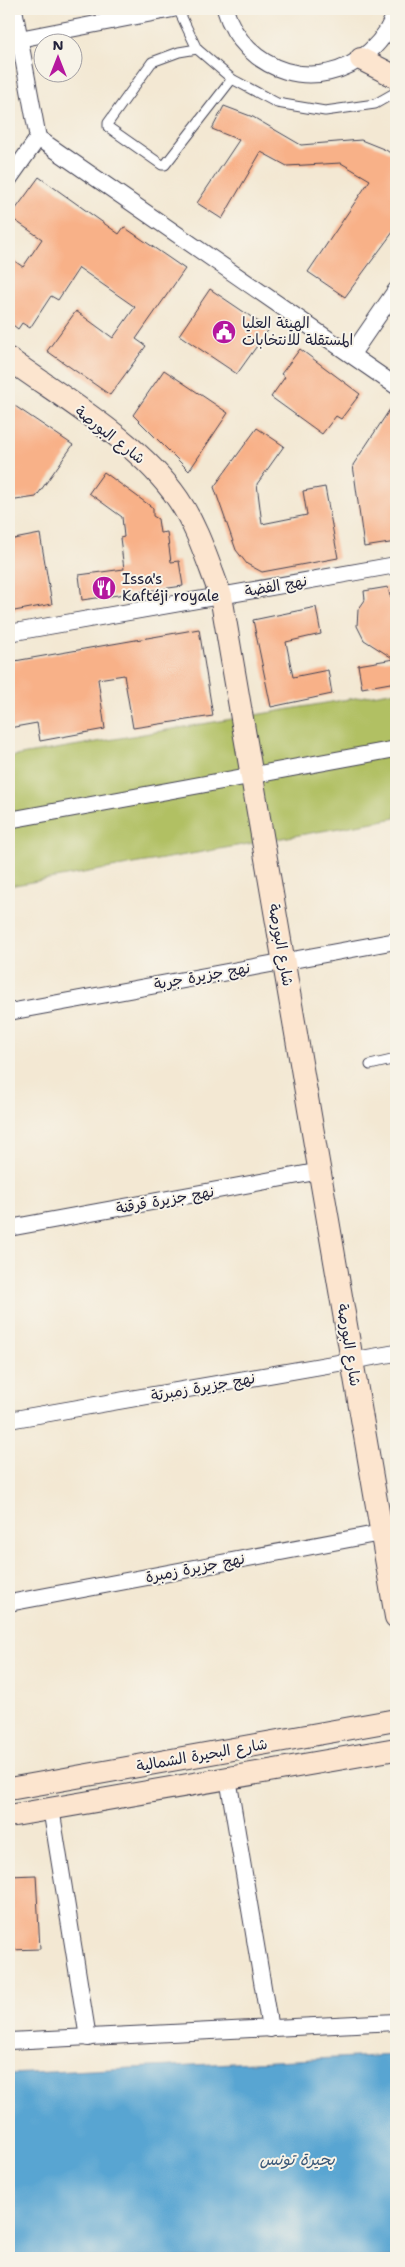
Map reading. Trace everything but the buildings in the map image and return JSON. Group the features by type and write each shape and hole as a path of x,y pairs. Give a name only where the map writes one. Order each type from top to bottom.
{"street":[{"path":"14,9 14,40 38,138 396,386"},
{"path":"14,40 173,9"},
{"path":"225,9 229,24 244,45 263,62 287,72 312,75 338,70 361,59 375,46 386,31 396,9"},
{"path":"361,59 396,77"},
{"path":"9,179 38,138"},
{"path":"352,354 396,290"},
{"name":"شارع البورصة","path":"9,359 122,440 155,471 178,499 199,537 220,596 321,1171 396,1618"},
{"name":"نهج الفضة","path":"9,633 396,565"},
{"path":"9,820 396,749"},
{"name":"نهج جزيرة جربة","path":"9,1012 396,941"},
{"name":"نهج جزيرة قرقنة","path":"9,1228 321,1171"},
{"name":"نهج جزيرة زمبرتة","path":"9,1420 396,1353"},
{"name":"نهج جزيرة زمبرة","path":"9,1603 381,1533"},
{"name":"شارع البحيرة الشمالية","path":"9,1790 396,1720"},
{"name":"شارع البحيرة الشمالية","path":"9,1816 396,1749"},
{"path":"228,1778 270,2029"},
{"path":"51,1808 88,2038"},
{"path":"9,2041 396,2022"}],"lane":[{"path":"178,9 197,49 232,79 277,103 324,111 375,104 396,92"},
{"path":"197,49 180,52 152,62 108,123 108,127 162,165 165,165 232,79"},
{"path":"370,1065 396,1059"}],"green space":[{"path":"396,691 396,818 9,886 9,757"}],"water":[{"name":"بحيرة تونس","path":"396,2055 396,2258 9,2258 9,2074"}],"place":[{"name":"الهيئة العليا المستقلة للانتخابات","path":"224,332"},
{"name":"Issa's Kaftéji royale","path":"104,588"}]}
